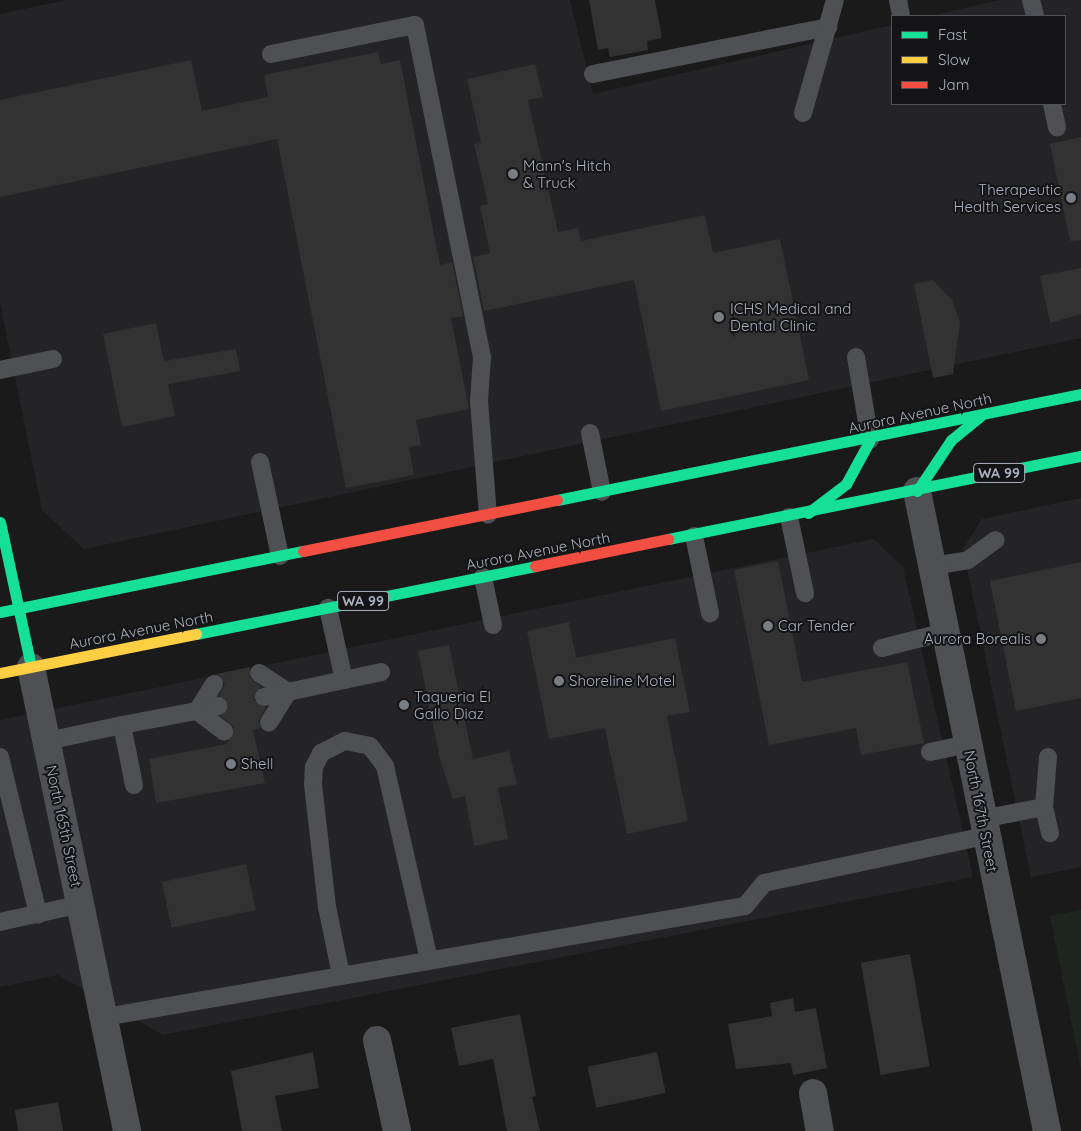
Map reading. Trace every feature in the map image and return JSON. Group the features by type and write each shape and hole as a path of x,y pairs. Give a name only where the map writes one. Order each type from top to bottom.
{"main road":[{"name":"Aurora Avenue North","path":"0,612 870,440 1081,394"},
{"path":"917,491 951,440 981,416"},
{"path":"808,513 846,484 870,440"},
{"name":"Aurora Avenue North","path":"0,674 789,517 1081,456"},
{"name":"North 165th Street","path":"0,522 31,667"}],"street":[{"name":"North 167th Street","path":"917,491 944,632 1047,1131"},
{"name":"North 165th Street","path":"31,667 105,1017 127,1131"},
{"path":"378,1040 397,1131"},
{"path":"812,1093 820,1131"}],"lane":[{"path":"803,113 835,0"},
{"path":"898,0 902,15"},
{"path":"1031,0 1035,15"},
{"path":"271,54 415,25 482,357 478,401 488,515"},
{"path":"593,74 828,27"},
{"path":"1052,105 1057,127"},
{"path":"856,357 870,440"},
{"path":"0,370 53,358"},
{"path":"590,433 602,492"},
{"path":"260,462 280,556"},
{"path":"789,517 805,593"},
{"path":"694,536 710,613"},
{"path":"932,566 968,560 996,540"},
{"path":"484,577 493,625"},
{"path":"328,608 344,680"},
{"path":"882,648 944,632"},
{"path":"264,697 382,672"},
{"path":"259,673 288,692"},
{"path":"197,711 214,684"},
{"path":"269,722 288,692"},
{"path":"46,741 218,706"},
{"path":"197,711 224,731"},
{"path":"122,725 134,784"},
{"path":"341,975 327,907 313,784 314,767 321,754 345,741 370,746 384,766 429,960"},
{"path":"930,752 967,744"},
{"path":"0,757 38,914"},
{"path":"1048,757 1044,808 1050,833"},
{"path":"105,1017 745,906 764,884 984,827 1044,808"},
{"path":"0,922 81,904"}],"shaded area":[{"path":"67,0 570,0 593,94 891,25 891,105 1066,105 1066,15 933,15 1000,0 1081,0 1081,338 84,549 42,510 0,303 0,14"},
{"path":"1081,498 1081,867 1031,877 963,549 982,519"},
{"path":"874,539 903,567 973,877 163,1035 58,975 0,987 0,720"},
{"path":"1081,910 1081,1070 1050,916"}],"building":[{"path":"589,0 655,0 662,38 647,41 648,50 610,57 608,48 598,50"},
{"path":"378,52 381,64 400,60 440,265 452,262 463,316 451,318 469,409 416,420 421,445 409,447 414,475 346,488 277,139 0,197 0,100 191,60 202,111 268,97 264,75"},
{"path":"535,64 543,97 528,100 558,232 578,228 581,241 705,215 713,253 780,239 809,380 661,411 634,280 484,311 473,257 490,253 480,206 488,204 474,144 481,143 467,79"},
{"name":"Therapeutic Health Services","path":"1081,137 1081,240 1070,241 1050,144"},
{"path":"1081,268 1081,314 1050,323 1040,276"},
{"path":"933,280 952,300 960,322 953,374 933,378 914,284"},
{"path":"156,323 164,361 236,349 240,371 168,384 175,416 122,427 103,334"},
{"name":"Car Tender","path":"778,561 802,682 907,662 924,743 861,755 856,728 769,745 734,570"},
{"name":"Aurora Borealis","path":"1081,562 1081,698 1016,711 990,581"},
{"path":"569,622 576,658 675,638 690,712 667,716 688,821 627,834 605,728 549,739 527,631"},
{"path":"449,645 473,759 509,751 517,784 498,788 508,839 474,846 465,796 453,799 440,759 418,651"},
{"path":"250,667 250,678 261,687 254,700 266,707 258,721 261,728 253,730 265,783 156,803 149,759 227,744 234,727 221,716 228,704 219,696 225,684 216,674"},
{"path":"246,864 256,910 172,928 162,882"},
{"path":"910,954 930,1066 881,1075 861,963"},
{"path":"793,998 795,1012 816,1008 827,1068 793,1075 791,1063 736,1069 728,1024 772,1016 770,1003"},
{"path":"520,1014 536,1096 532,1097 540,1131 507,1131 493,1059 459,1066 451,1028"},
{"path":"313,1052 319,1088 275,1096 282,1131 242,1131 231,1071"},
{"path":"657,1052 666,1093 596,1108 588,1067"},
{"path":"58,1102 63,1131 18,1131 15,1110"}],"traffic: fast":[{"path":"557,500 1081,394"},
{"path":"917,491 951,440 981,416"},
{"path":"808,513 846,484 870,440"},
{"path":"668,539 1081,456"},
{"path":"0,522 31,667"},
{"path":"0,612 303,551"},
{"path":"196,634 535,566"}],"traffic: slow":[{"path":"0,673 196,634"}],"traffic: jam":[{"path":"303,551 557,500"},
{"path":"535,566 668,539"}],"place":[{"name":"Mann's Hitch & Truck","path":"513,174"},
{"name":"Therapeutic Health Services","path":"1071,198"},
{"name":"ICHS Medical and Dental Clinic","path":"719,317"},
{"name":"Car Tender","path":"768,626"},
{"name":"Aurora Borealis","path":"1041,639"},
{"name":"Shoreline Motel","path":"559,681"},
{"name":"Taqueria El Gallo Diaz","path":"404,705"},
{"name":"Shell","path":"231,764"}]}
